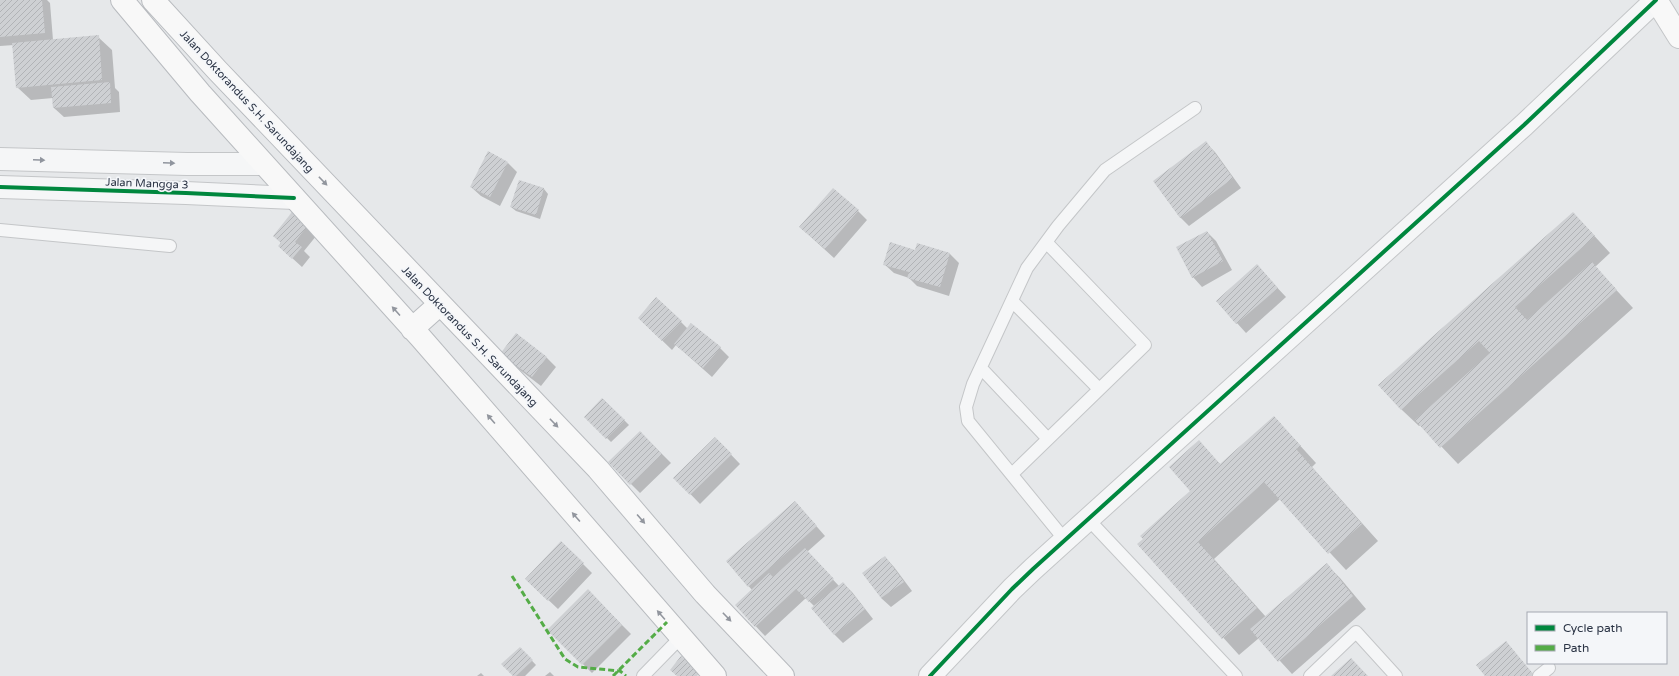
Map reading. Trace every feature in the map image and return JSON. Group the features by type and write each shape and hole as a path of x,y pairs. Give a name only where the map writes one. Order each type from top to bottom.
{"main road":[{"path":"122,0 200,93 412,329 715,676"},
{"name":"Jalan Doktorandus S.H. Sarundajang","path":"153,0 217,70 598,469 705,594 783,676"},
{"path":"1656,0 1679,37"},
{"path":"412,329 440,304"}],"street":[{"path":"930,676 1012,589 1524,125 1656,0"},
{"name":"Jalan Mangga 3","path":"0,159 187,164 263,164"},
{"name":"Jalan Mangga 3","path":"0,187 178,192 294,198"}],"lane":[{"path":"1065,540 968,421 966,406 973,384 1027,268 1058,226 1105,170 1195,108"},
{"path":"0,230 170,246"},
{"path":"1012,474 1145,345 1046,242"},
{"path":"1012,301 1098,390"},
{"path":"981,368 1048,439"},
{"path":"1088,519 1236,676"},
{"path":"1310,676 1356,632 1396,676"},
{"path":"643,676 681,637"},
{"path":"1539,676 1549,668"}],"building":[{"path":"0,0 42,0 45,33 0,37"},
{"path":"99,35 102,80 16,88 12,43"},
{"path":"110,82 111,103 53,108 51,87"},
{"path":"1206,141 1233,178 1180,218 1153,181"},
{"path":"488,151 508,162 490,197 470,187"},
{"path":"519,180 544,188 536,215 510,207"},
{"path":"833,188 859,210 825,249 799,227"},
{"path":"296,207 312,220 295,242 302,247 292,259 278,246 281,243 273,236"},
{"path":"1573,212 1595,236 1515,307 1527,320 1592,262 1617,290 1440,448 1415,420 1490,353 1479,341 1401,410 1378,385"},
{"path":"1207,231 1223,261 1192,278 1176,247"},
{"path":"890,242 915,250 917,243 950,253 940,287 907,278 909,272 883,265"},
{"path":"1257,264 1278,288 1236,324 1216,301"},
{"path":"656,297 682,321 662,341 638,318"},
{"path":"691,323 721,347 703,368 674,344"},
{"path":"516,333 547,357 532,377 500,354"},
{"path":"602,398 625,420 606,439 584,417"},
{"path":"1274,416 1301,446 1296,449 1362,524 1328,554 1264,482 1198,542 1257,608 1222,639 1137,544 1143,539 1140,536 1190,491 1169,467 1199,440 1220,464"},
{"path":"640,431 662,454 630,485 608,462"},
{"path":"715,437 732,454 690,495 673,478"},
{"path":"795,501 817,526 748,587 726,561"},
{"path":"561,541 584,563 548,601 525,579"},
{"path":"805,548 834,579 809,602 796,589 755,627 735,605 769,573 773,577"},
{"path":"885,556 904,582 881,598 862,573"},
{"path":"1327,563 1353,596 1278,662 1250,629"},
{"path":"843,582 865,609 834,635 811,608"},
{"path":"588,589 622,625 582,665 547,630"},
{"path":"1506,641 1534,675 1533,676 1485,676 1476,665"},
{"path":"520,647 533,660 516,676 513,676 501,664"},
{"path":"681,656 700,672 697,676 677,676 670,670"},
{"path":"1351,658 1368,676 1331,676"}],"marked path":[{"path":"512,576 565,659 578,667 620,671 626,676"},
{"path":"613,676 667,622"}],"cycle path":[{"path":"930,676 1012,589 1033,569 1524,125 1656,0"},
{"path":"0,187 294,198"}]}
